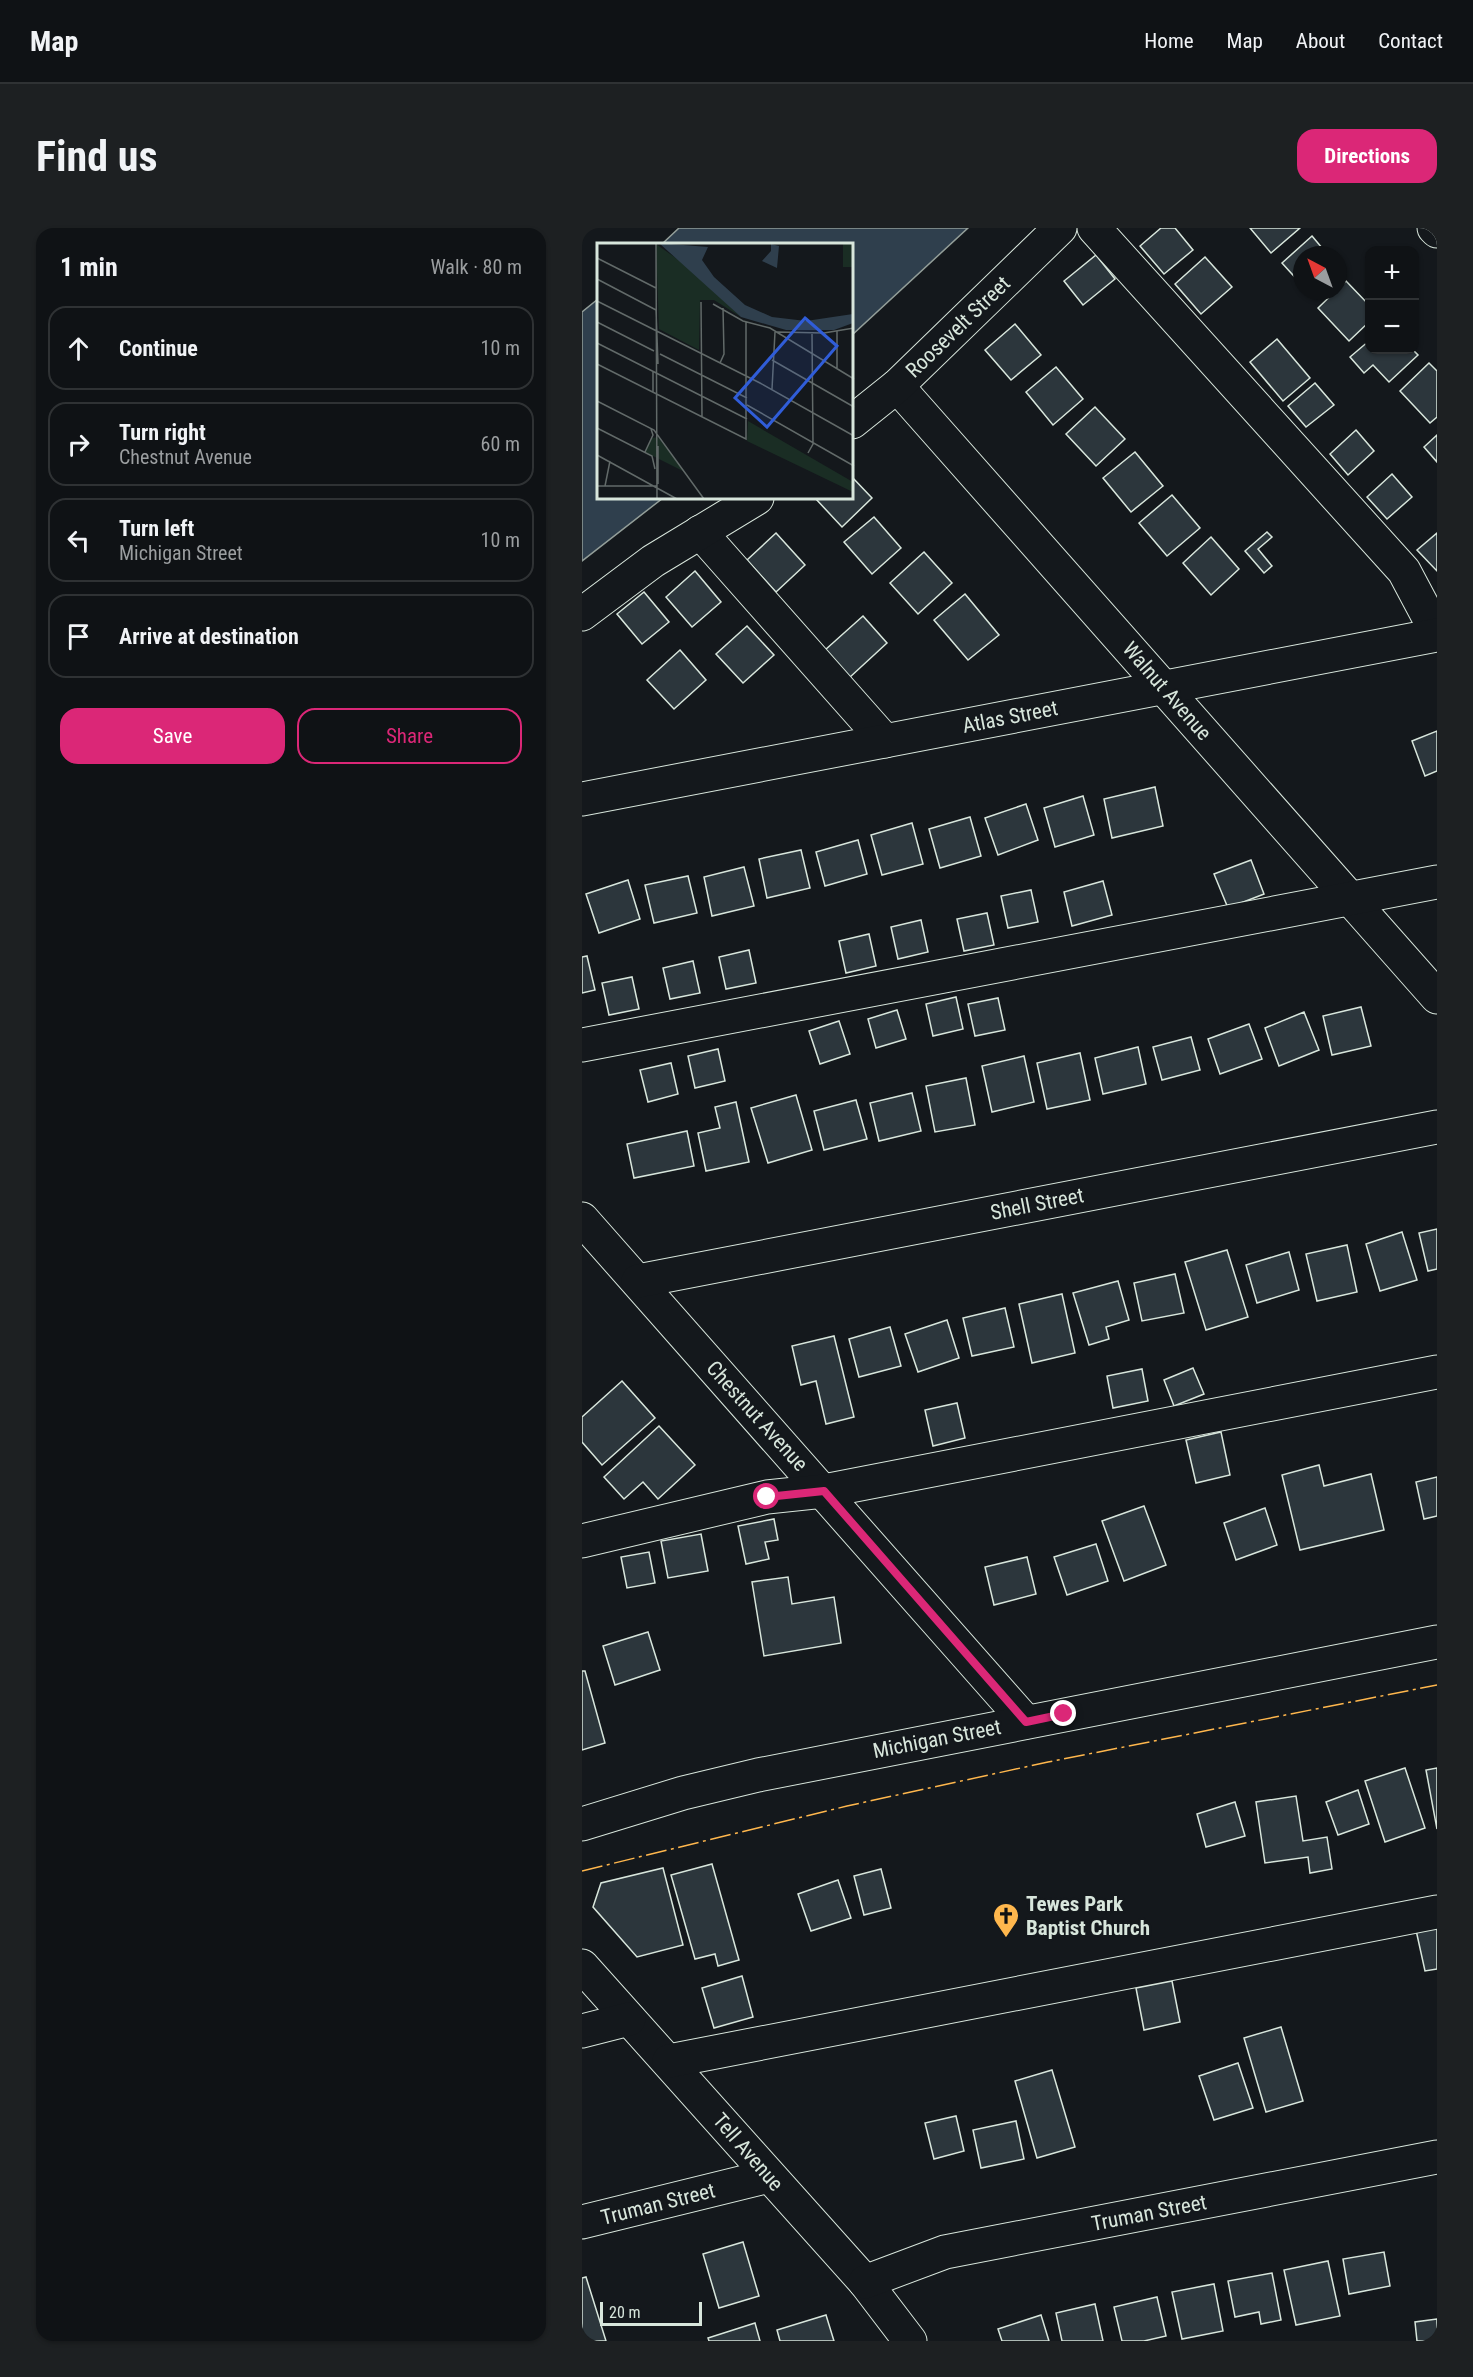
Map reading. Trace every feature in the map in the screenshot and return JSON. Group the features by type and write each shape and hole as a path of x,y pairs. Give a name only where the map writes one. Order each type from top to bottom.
{"street":[{"name":"Roosevelt Street","path":"854,420 897,386 1060,228"},
{"path":"1094,228 1404,571 1437,634"},
{"path":"1434,228 1437,231"},
{"name":"Walnut Avenue","path":"897,386 1437,997"},
{"path":"582,614 653,561 754,500"},
{"path":"700,532 885,741"},
{"name":"Atlas Street","path":"582,799 1437,634"},
{"path":"582,1045 1437,882"},
{"name":"Shell Street","path":"638,1281 1437,1127"},
{"name":"Chestnut Avenue","path":"582,1219 1026,1722"},
{"path":"582,1541 767,1497 824,1491 1437,1372"},
{"name":"Michigan Street","path":"582,1824 683,1793 758,1775 1437,1642"},
{"path":"669,2061 1437,1912"},
{"name":"Tell Avenue","path":"582,1966 865,2282 897,2338"},
{"path":"582,2031 629,2019"},
{"name":"Truman Street","path":"865,2282 945,2252 1437,2157"},
{"name":"Truman Street","path":"582,2222 769,2176"}],"water":[{"path":"679,228 968,228 854,333 854,243 663,243"},
{"path":"597,300 597,500 660,500 582,561 582,312"}],"building":[{"path":"1161,228 1175,228 1193,250 1164,274 1140,246"},
{"path":"1250,228 1300,228 1271,253"},
{"path":"1312,236 1320,246 1301,246"},
{"path":"1293,253 1293,275 1282,263"},
{"path":"1096,255 1115,279 1083,305 1064,281"},
{"path":"1205,257 1232,287 1201,314 1175,284"},
{"path":"1347,282 1365,301 1365,326 1349,341 1318,308 1326,300 1347,300"},
{"path":"1015,324 1041,355 1011,380 985,350"},
{"path":"1277,339 1310,378 1283,401 1250,362"},
{"path":"1365,344 1365,354 1418,355 1389,382 1373,365 1364,373 1350,357"},
{"path":"1429,363 1437,371 1437,417 1430,423 1400,391"},
{"path":"1056,367 1083,399 1053,425 1026,392"},
{"path":"1315,383 1334,405 1306,427 1288,406"},
{"path":"1095,407 1125,439 1096,466 1066,434"},
{"path":"1356,430 1374,451 1348,475 1330,454"},
{"path":"1437,435 1437,462 1424,447"},
{"path":"1135,452 1163,486 1131,512 1103,478"},
{"path":"1392,474 1412,497 1387,519 1367,497"},
{"path":"854,479 872,498 842,527 817,500 854,500"},
{"path":"1172,495 1200,528 1167,556 1139,523"},
{"path":"874,517 901,548 872,574 844,542"},
{"path":"1267,532 1272,537 1258,549 1272,566 1264,573 1245,551"},
{"path":"776,533 805,565 776,592 747,560"},
{"path":"1437,533 1437,571 1417,550"},
{"path":"1211,537 1239,569 1211,595 1183,563"},
{"path":"924,552 952,583 918,614 890,583"},
{"path":"695,571 721,602 692,627 666,597"},
{"path":"644,592 669,622 642,644 617,614"},
{"path":"965,594 999,635 968,660 934,620"},
{"path":"863,616 887,643 849,678 825,650"},
{"path":"747,626 774,655 743,683 716,654"},
{"path":"680,650 706,680 674,709 647,680"},
{"path":"1437,731 1437,771 1425,776 1412,741"},
{"path":"1155,787 1163,826 1112,838 1104,799"},
{"path":"1083,796 1094,835 1055,847 1044,808"},
{"path":"1026,804 1038,840 998,855 985,818"},
{"path":"970,817 981,856 940,868 929,829"},
{"path":"912,823 923,864 882,875 871,835"},
{"path":"858,840 867,874 825,886 816,852"},
{"path":"801,850 810,888 767,898 759,859"},
{"path":"1251,860 1264,894 1228,908 1214,874"},
{"path":"744,867 754,906 712,916 704,877"},
{"path":"688,876 697,913 654,923 645,885"},
{"path":"628,880 640,919 599,933 586,894"},
{"path":"1103,881 1112,915 1072,926 1064,892"},
{"path":"1031,890 1038,922 1008,928 1001,896"},
{"path":"987,913 994,945 964,951 957,919"},
{"path":"921,920 928,952 898,959 891,927"},
{"path":"869,934 876,966 846,973 839,941"},
{"path":"749,950 756,983 726,989 719,957"},
{"path":"587,956 595,990 582,993 582,957"},
{"path":"693,961 700,993 670,999 663,968"},
{"path":"632,977 639,1009 609,1015 602,983"},
{"path":"956,997 963,1029 933,1036 926,1004"},
{"path":"998,998 1005,1030 975,1036 968,1004"},
{"path":"1361,1007 1371,1046 1332,1055 1323,1016"},
{"path":"897,1010 906,1039 876,1048 868,1019"},
{"path":"1304,1012 1319,1050 1279,1066 1265,1028"},
{"path":"839,1021 850,1054 820,1064 809,1031"},
{"path":"1249,1024 1262,1059 1220,1074 1208,1039"},
{"path":"1191,1037 1200,1070 1162,1080 1153,1047"},
{"path":"1138,1047 1146,1084 1103,1094 1095,1058"},
{"path":"718,1049 725,1081 695,1088 688,1056"},
{"path":"1080,1053 1090,1100 1047,1109 1037,1063"},
{"path":"1024,1056 1034,1102 992,1112 982,1066"},
{"path":"671,1063 678,1094 648,1102 640,1070"},
{"path":"966,1078 975,1125 935,1132 926,1086"},
{"path":"912,1093 921,1131 879,1141 870,1103"},
{"path":"796,1095 812,1150 768,1163 751,1108"},
{"path":"856,1100 867,1139 824,1150 814,1111"},
{"path":"736,1102 749,1162 706,1171 698,1133 720,1128 715,1107"},
{"path":"687,1131 694,1166 634,1178 627,1144"},
{"path":"1437,1229 1437,1269 1428,1271 1419,1233"},
{"path":"1402,1232 1417,1280 1380,1291 1366,1244"},
{"path":"1347,1245 1357,1292 1317,1301 1306,1254"},
{"path":"1227,1250 1248,1317 1206,1330 1185,1262"},
{"path":"1289,1252 1299,1290 1257,1303 1246,1265"},
{"path":"1175,1274 1184,1313 1142,1321 1134,1283"},
{"path":"1118,1281 1129,1320 1106,1327 1109,1339 1089,1345 1073,1293"},
{"path":"1062,1294 1075,1353 1032,1363 1019,1304"},
{"path":"1005,1308 1014,1347 972,1356 963,1318"},
{"path":"947,1320 959,1358 918,1372 905,1334"},
{"path":"890,1327 901,1366 859,1377 849,1339"},
{"path":"834,1336 854,1417 826,1424 816,1381 801,1385 792,1346"},
{"path":"1193,1368 1204,1394 1174,1406 1164,1380"},
{"path":"1142,1369 1148,1401 1113,1408 1107,1376"},
{"path":"622,1381 655,1418 602,1465 582,1442 582,1417"},
{"path":"957,1403 965,1438 933,1446 925,1410"},
{"path":"659,1426 695,1465 658,1499 643,1482 624,1499 604,1477"},
{"path":"1221,1432 1230,1475 1196,1483 1186,1440"},
{"path":"1319,1465 1324,1486 1371,1474 1384,1530 1300,1550 1282,1475"},
{"path":"1437,1477 1437,1516 1424,1519 1416,1482"},
{"path":"1144,1506 1166,1565 1124,1581 1102,1521"},
{"path":"1265,1508 1277,1545 1236,1560 1224,1523"},
{"path":"774,1519 778,1540 765,1542 769,1559 746,1564 738,1526"},
{"path":"701,1534 708,1571 668,1578 661,1541"},
{"path":"1096,1544 1108,1581 1067,1595 1054,1557"},
{"path":"649,1552 655,1583 627,1588 621,1557"},
{"path":"1027,1557 1036,1594 994,1605 985,1567"},
{"path":"788,1577 792,1604 834,1597 841,1643 764,1656 752,1582"},
{"path":"648,1632 660,1670 615,1685 603,1646"},
{"path":"582,1671 585,1671 605,1743 582,1750"},
{"path":"1405,1768 1425,1828 1385,1842 1365,1781"},
{"path":"1437,1768 1437,1829 1426,1770"},
{"path":"1358,1790 1369,1824 1338,1835 1326,1802"},
{"path":"1296,1796 1303,1841 1327,1837 1332,1869 1310,1873 1308,1857 1265,1863 1256,1802"},
{"path":"1235,1802 1245,1836 1206,1847 1197,1814"},
{"path":"712,1864 739,1960 718,1966 715,1954 695,1959 671,1875"},
{"path":"663,1868 683,1945 637,1957 593,1907 601,1883"},
{"path":"881,1869 891,1908 864,1915 854,1876"},
{"path":"838,1880 851,1918 811,1931 798,1894"},
{"path":"1437,1926 1437,1969 1425,1971 1416,1930"},
{"path":"742,1976 753,2017 714,2028 702,1988"},
{"path":"1172,1981 1180,2022 1144,2030 1136,1988"},
{"path":"1281,2027 1303,2101 1266,2112 1244,2038"},
{"path":"1238,2063 1253,2108 1214,2120 1199,2076"},
{"path":"1052,2070 1075,2147 1037,2158 1015,2081"},
{"path":"956,2116 964,2151 934,2159 925,2123"},
{"path":"1016,2121 1024,2159 981,2168 973,2130"},
{"path":"743,2242 759,2296 719,2308 703,2254"},
{"path":"1384,2252 1390,2286 1349,2294 1343,2259"},
{"path":"1328,2261 1340,2316 1296,2325 1284,2270"},
{"path":"1272,2273 1281,2320 1261,2324 1259,2312 1235,2317 1228,2281"},
{"path":"586,2277 606,2341 582,2341 582,2278"},
{"path":"1214,2284 1223,2331 1182,2339 1172,2292"},
{"path":"1157,2297 1166,2336 1144,2341 1122,2341 1114,2307"},
{"path":"1095,2304 1103,2341 1062,2341 1056,2313"},
{"path":"826,2315 834,2341 780,2341 777,2330"},
{"path":"1041,2315 1049,2341 1002,2341 998,2329"},
{"path":"1437,2319 1437,2341 1417,2341 1415,2322"},
{"path":"755,2323 760,2341 709,2341 708,2338"}],"power":[{"path":"582,1871 847,1806 1048,1762 1437,1685"}],"place":[{"name":"Tewes Park Baptist Church","path":"1006,1939"}],"route":[{"path":"767,1497 824,1491 1026,1722 1064,1714"}]}
